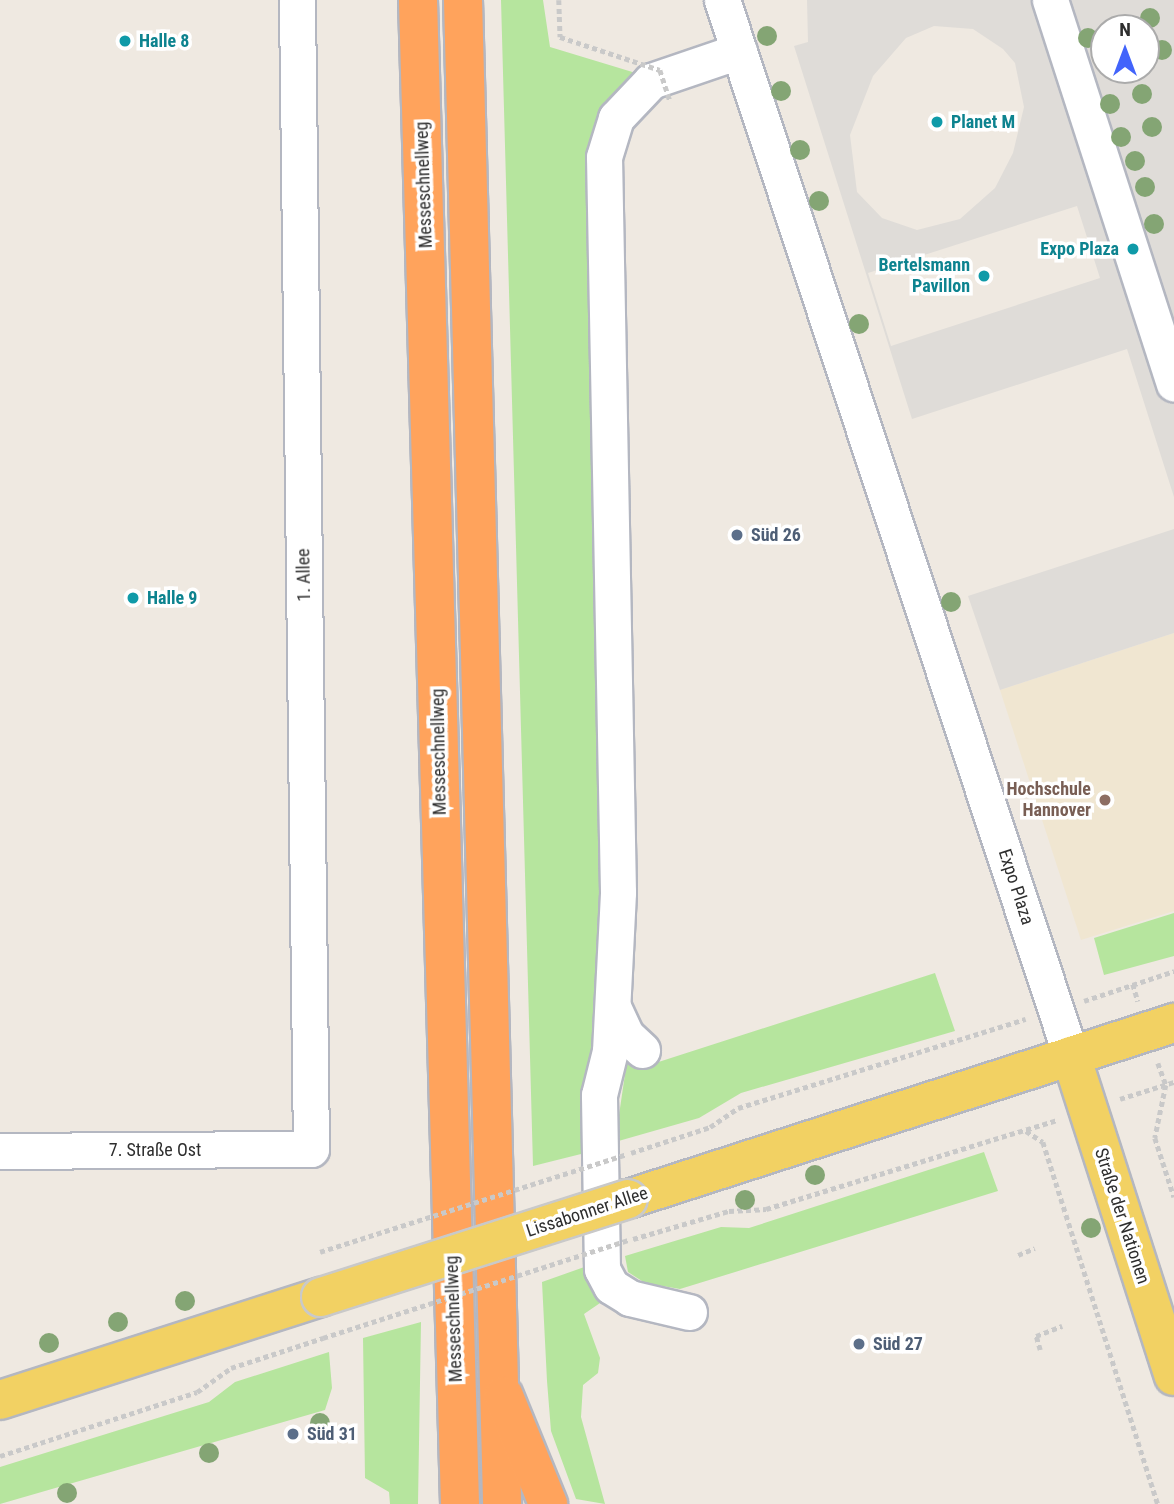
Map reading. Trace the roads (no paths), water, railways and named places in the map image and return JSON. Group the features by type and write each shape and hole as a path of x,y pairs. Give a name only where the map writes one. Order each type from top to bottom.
{"highway":[{"name":"Messeschnellweg","path":"418,0 460,1504"},
{"path":"463,0 502,1504"},
{"path":"499,1385 548,1504"}],"main road":[{"name":"Lissabonner Allee","path":"0,1400 1174,1023"},
{"name":"Straße der Nationen","path":"1071,1056 1174,1376"}],"street":[{"name":"1. Allee","path":"297,0 311,1149"},
{"name":"Expo Plaza","path":"722,0 1071,1056"},
{"path":"1050,0 1174,383"},
{"path":"689,1312 630,1298 611,1286 602,1269 599,1095 613,1007 624,675 606,145 622,108 651,81 739,51"},
{"path":"613,1007 625,1035 642,1049"},
{"name":"7. Straße Ost","path":"0,1151 311,1149"}],"place":[{"name":"Halle 8","path":"125,41"},
{"name":"Planet M","path":"937,122"},
{"name":"Expo Plaza","path":"1133,249"},
{"name":"Bertelsmann Pavillon","path":"984,276"},
{"name":"Süd 26","path":"737,535"},
{"name":"Halle 9","path":"133,598"},
{"name":"Hochschule Hannover","path":"1105,800"},
{"name":"Süd 27","path":"859,1344"},
{"name":"Süd 31","path":"293,1434"}]}
